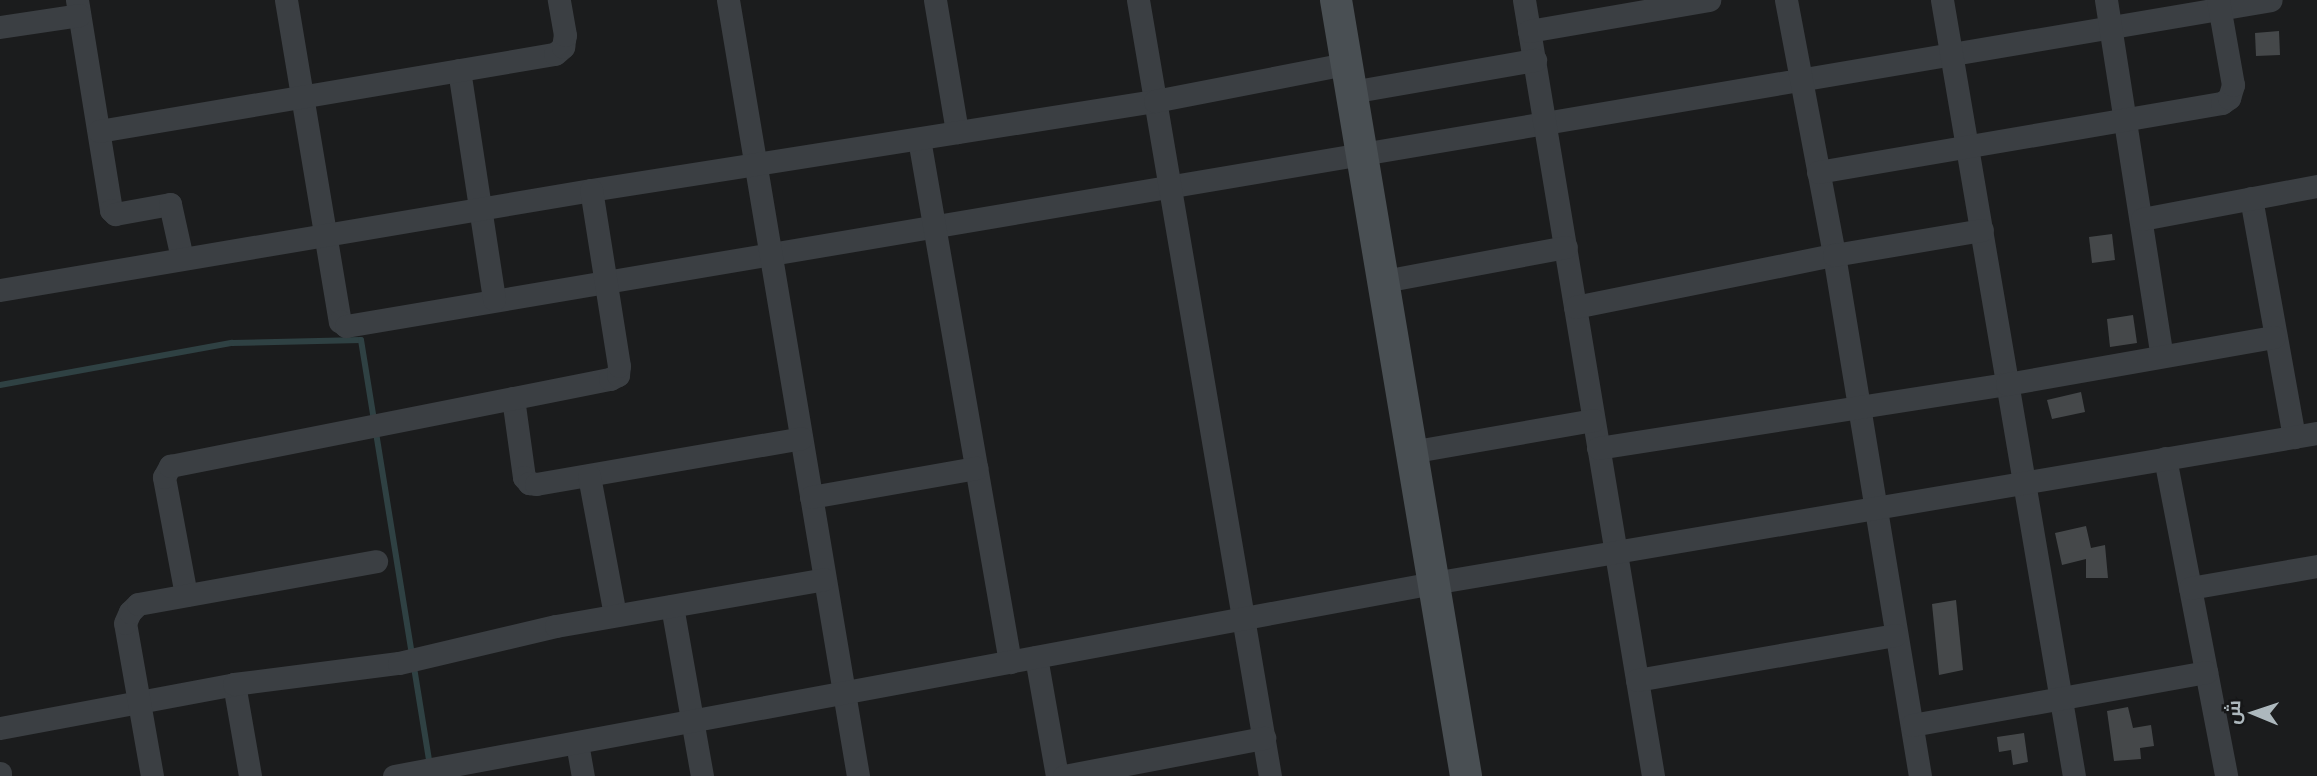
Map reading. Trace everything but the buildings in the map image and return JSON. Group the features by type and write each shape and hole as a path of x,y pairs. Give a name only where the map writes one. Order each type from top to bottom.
{"street":[{"path":"286,0 340,321 346,326 1951,54 2219,4 2271,0"},
{"path":"99,131 555,54 563,47 565,35 559,0"},
{"path":"727,0 858,776"},
{"path":"935,0 957,132"},
{"path":"1138,0 1270,776"},
{"path":"1336,0 1466,776"},
{"path":"1524,0 1653,776"},
{"path":"1530,31 1672,3 1709,0"},
{"path":"1786,0 1834,255 1857,408 1920,776"},
{"path":"1942,0 2074,776"},
{"path":"2106,0 2127,118 2162,356"},
{"path":"1818,172 2222,103 2229,98 2233,85 2219,4"},
{"path":"0,27 78,7 111,210 115,214 170,204 182,258"},
{"path":"0,290 591,190 1155,101 1535,60"},
{"path":"459,70 494,299"},
{"path":"919,139 1010,662"},
{"path":"2142,219 2317,186"},
{"path":"186,595 164,477 170,466 618,375 607,281 591,190"},
{"path":"394,776 1433,583 2306,435 2274,337 2251,198"},
{"path":"1575,307 1834,255 1982,230"},
{"path":"1384,281 1566,247"},
{"path":"1598,448 2007,384 2274,337"},
{"path":"513,398 524,477 529,483 589,476 801,438"},
{"path":"1410,452 1593,420"},
{"path":"2165,458 2226,776"},
{"path":"811,496 976,468"},
{"path":"589,476 615,615"},
{"path":"152,776 125,623 130,611 138,604 376,562"},
{"path":"2190,588 2317,566"},
{"path":"0,728 234,684 399,663 615,615 824,579"},
{"path":"672,606 702,776"},
{"path":"1637,680 1895,635"},
{"path":"1036,657 1057,776"},
{"path":"1912,725 2206,672"},
{"path":"234,684 250,776"},
{"path":"1064,776 1264,738"},
{"path":"577,743 583,776"}],"waterway":[{"path":"0,385 232,343 361,340 430,764"}]}
